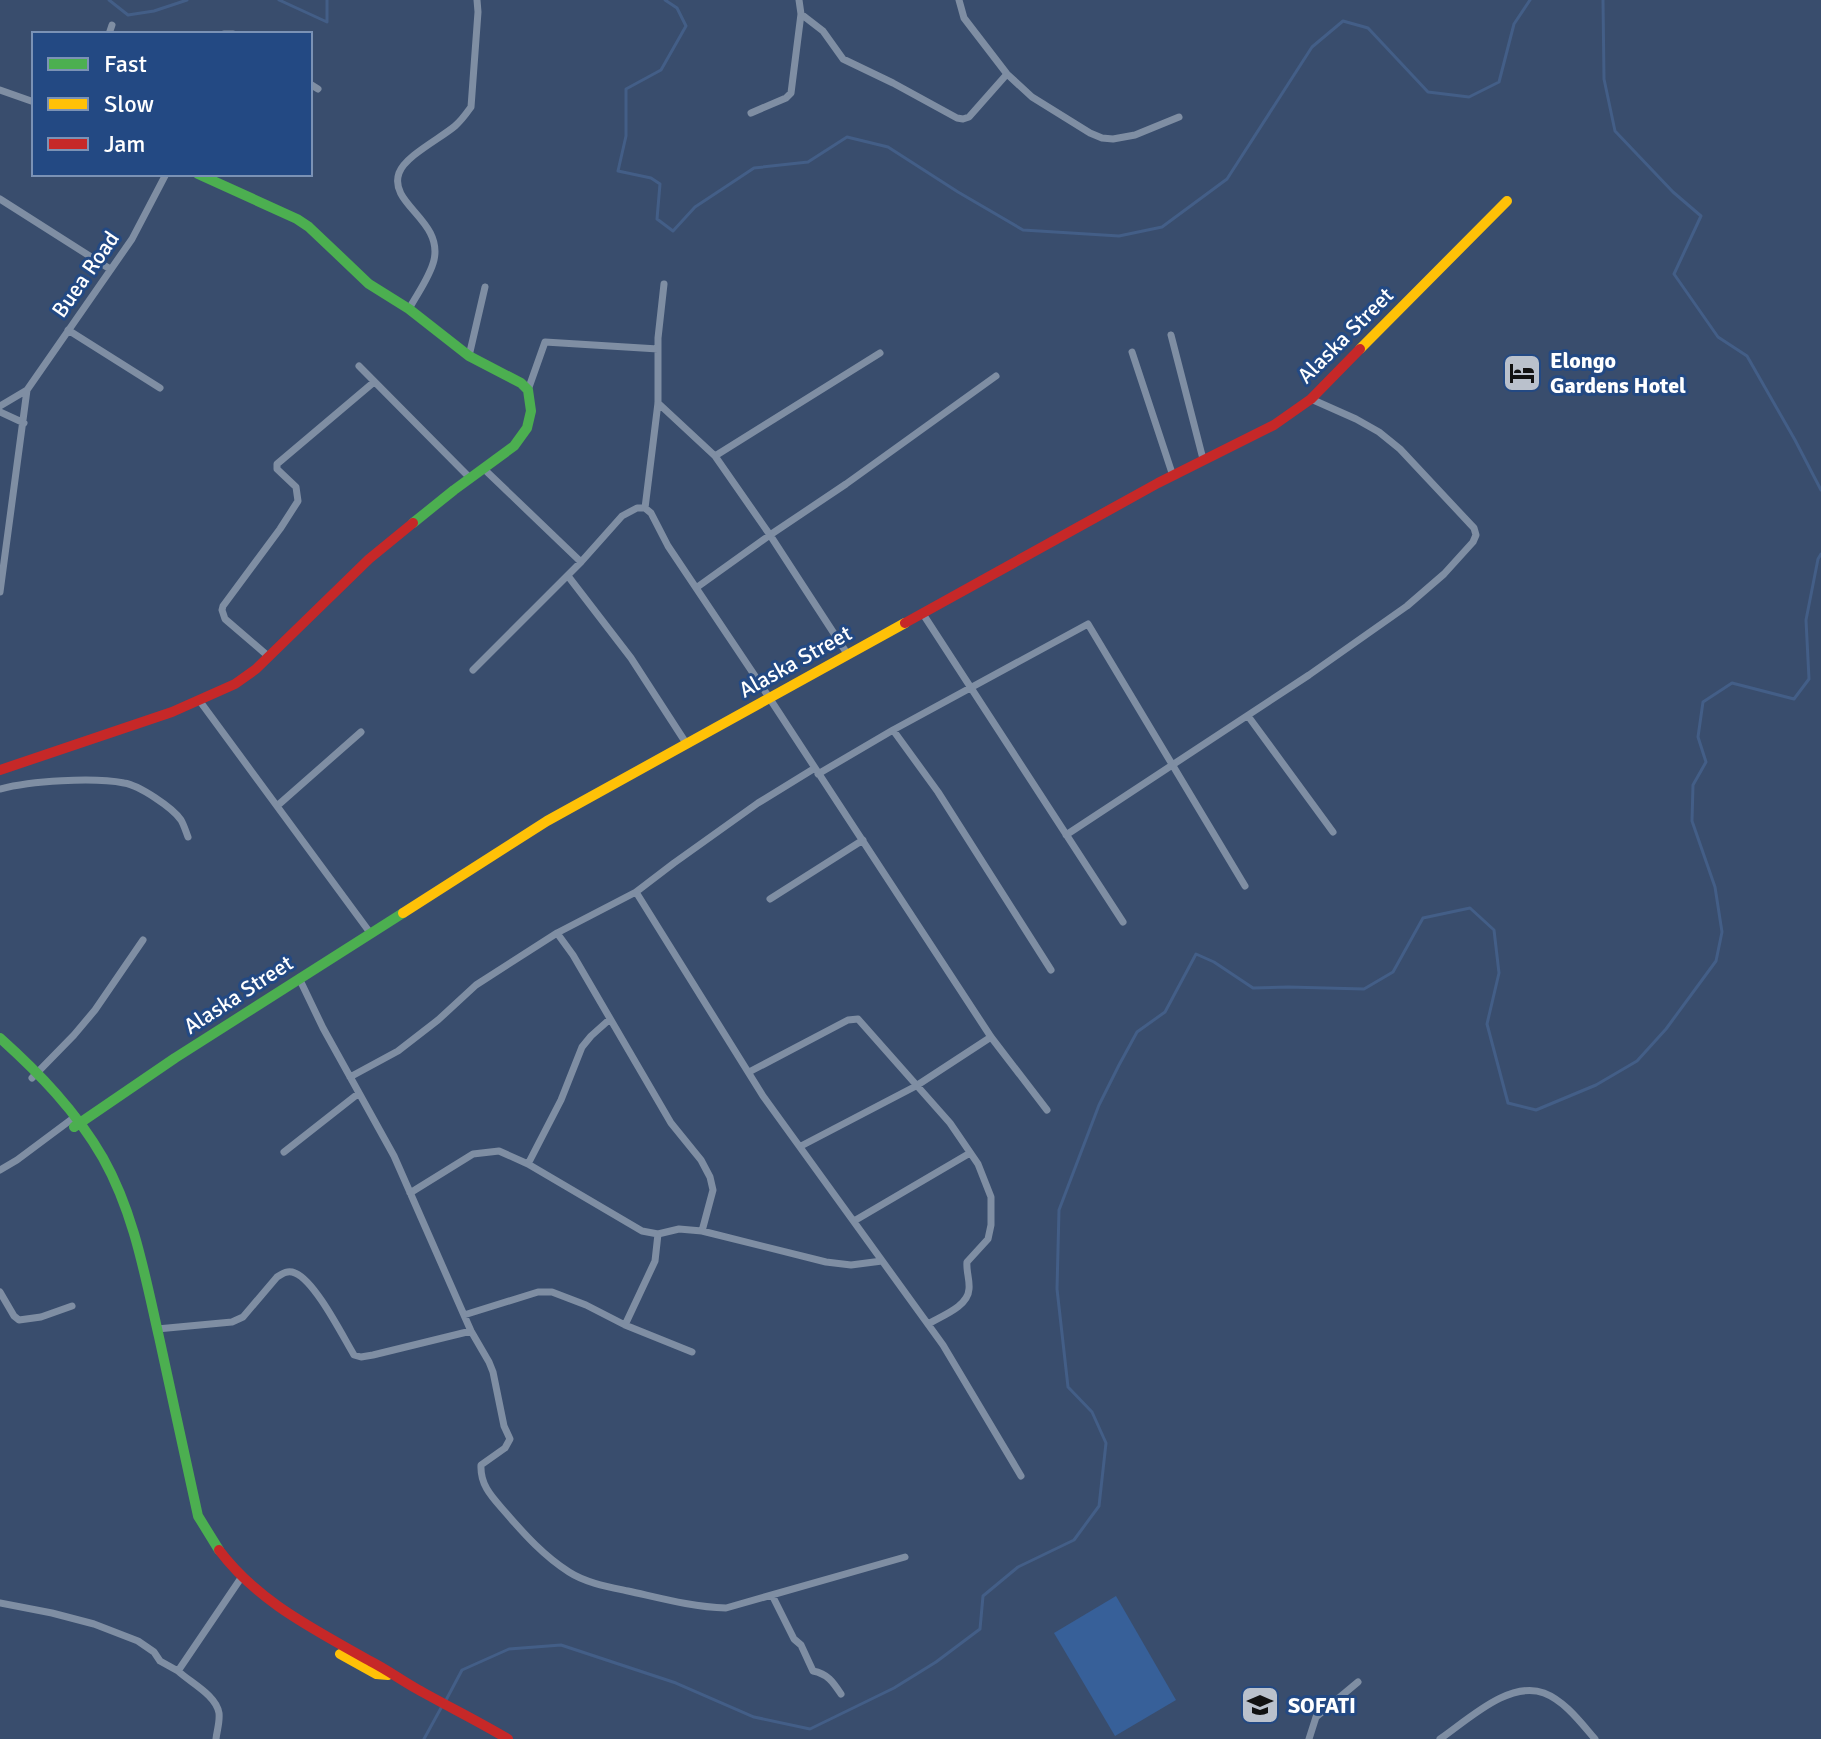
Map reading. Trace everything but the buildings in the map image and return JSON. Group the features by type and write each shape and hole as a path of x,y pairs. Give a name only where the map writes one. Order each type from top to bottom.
{"main road":[{"path":"0,770 172,712 235,684 256,669 369,559 514,446 527,428 531,411 528,390 521,383 469,356 409,309 355,273 297,219 202,176"},
{"name":"Alaska Street","path":"75,1122 547,821 1203,459 1274,425 1311,399 1507,201"},
{"path":"0,1038 34,1075"},
{"path":"0,1049 57,1092 107,1182 127,1235 198,1516 239,1582 314,1632 457,1710 491,1734 508,1739"},
{"path":"75,1122 114,1178 125,1204 157,1329 168,1402"}],"street":[{"path":"409,309 433,263 435,251 428,227 400,193 399,172 455,126 471,107 477,0"},
{"path":"751,113 791,93 801,14 799,0"},
{"path":"959,0 964,18 1007,74 1032,97 1068,121 1102,138 1113,139 1135,135 1179,117"},
{"path":"801,14 823,31 843,59 957,118 969,117 1007,74"},
{"path":"110,32 112,25"},
{"path":"0,90 32,101"},
{"name":"Buea Road","path":"27,390 132,239 165,176"},
{"path":"0,199 110,269"},
{"path":"645,508 658,403 658,349 664,284"},
{"path":"469,356 485,287"},
{"path":"68,330 160,388"},
{"path":"1171,335 1203,459"},
{"path":"528,390 545,342 658,349"},
{"path":"1132,352 1173,476"},
{"path":"715,456 880,353"},
{"path":"359,366 470,478"},
{"path":"696,588 996,376"},
{"path":"268,656 225,619 222,610 298,501 296,487 277,469 277,464 374,382"},
{"path":"0,406 27,390"},
{"path":"0,592 27,390"},
{"path":"1066,835 1248,716 1407,606 1444,574 1473,542 1476,535 1474,528 1400,449 1356,419 1311,399"},
{"path":"658,403 715,456 848,655"},
{"path":"0,412 24,423"},
{"path":"484,469 581,562"},
{"path":"473,670 568,576 622,516 637,508 645,508 991,1037 1047,1110"},
{"path":"568,576 631,658 686,743"},
{"path":"923,614 1123,922"},
{"path":"350,1077 398,1051 476,985 557,933 636,892 758,803 1088,624 1245,886"},
{"path":"199,700 371,934"},
{"path":"1248,716 1333,832"},
{"path":"893,730 938,792 1051,970"},
{"path":"277,806 361,732"},
{"path":"0,789 16,785 87,781 127,783 145,792 180,818 188,837"},
{"path":"770,899 863,840"},
{"path":"636,892 763,1096 943,1345 1021,1476"},
{"path":"557,933 573,955 671,1123 701,1160 710,1177 713,1190 702,1231"},
{"path":"34,1075 95,1010 143,940"},
{"path":"299,978 394,1156 471,1331 493,1372 504,1426 510,1439 505,1448 481,1465 481,1476 487,1491 532,1544 571,1574 600,1585 670,1601 726,1608 905,1557"},
{"path":"749,1072 853,1018 858,1019 950,1123 978,1164 991,1197 991,1225 988,1239 967,1262 967,1296 955,1309 928,1324"},
{"path":"528,1164 561,1100 582,1047 610,1019"},
{"path":"801,1146 916,1086 991,1037"},
{"path":"284,1152 359,1093"},
{"path":"0,1170 75,1122"},
{"path":"410,1193 473,1154 499,1151 528,1164 642,1231 658,1234 679,1229 702,1231 826,1262 851,1265 882,1261"},
{"path":"854,1221 970,1153"},
{"path":"625,1325 655,1261 658,1234"},
{"path":"157,1329 232,1322 243,1317 277,1277 290,1271 313,1288 354,1355 373,1355 471,1331"},
{"path":"0,1292 19,1320 41,1317 72,1306"},
{"path":"464,1315 538,1292 552,1292 692,1352"},
{"path":"178,1671 239,1582"},
{"path":"772,1595 813,1671 831,1679 841,1694"},
{"path":"0,1603 94,1624 138,1641 206,1694 218,1709 216,1739"},
{"path":"1309,1739 1316,1717 1358,1682"},
{"path":"1440,1739 1509,1693 1525,1690 1545,1693 1562,1705 1595,1739"}],"shaded area":[{"path":"1116,1596 1176,1700 1115,1736 1054,1633"}],"waterway":[{"path":"109,0 128,15 154,11 187,0"},
{"path":"279,0 327,22 327,0"},
{"path":"665,0 677,8 686,26 661,70 626,89 626,136 618,171 651,178 660,184 657,219 673,231 695,207 754,168 808,162 847,137 888,147 1023,230 1119,236 1162,227 1227,179 1312,47 1343,21 1368,28 1428,92 1469,97 1499,82 1514,24 1530,0"},
{"path":"1603,0 1604,79 1615,131 1673,192 1701,216 1674,274 1718,337 1747,356 1821,490"},
{"path":"445,1702 462,1670 509,1649 561,1645 676,1683 754,1717 810,1729 894,1688 980,1629 983,1596 1018,1567 1074,1540 1099,1506 1106,1443 1092,1412 1068,1387 1057,1289 1059,1210 1099,1105 1119,1065 1137,1032 1165,1012 1196,954 1253,988 1364,989 1393,972 1423,918 1470,908 1494,930 1499,973 1487,1024 1508,1103 1536,1110 1596,1085 1637,1061 1666,1029 1716,961 1722,932 1715,887 1692,821 1693,785 1706,762 1698,737 1703,702 1732,683 1794,699 1809,679 1806,620 1821,554"},
{"path":"424,1739 441,1708"}],"traffic: fast":[{"path":"202,176 297,219 369,284 409,309 469,356 521,383 528,390 531,411 527,428 514,446 413,523"},
{"path":"74,1127 175,1058 403,913"},
{"path":"0,1038 69,1109 114,1179 131,1223 143,1268 198,1516 219,1550"}],"traffic: slow":[{"path":"1360,349 1507,201"},
{"path":"403,913 547,821 905,623"},
{"path":"340,1654 376,1674 388,1675"}],"traffic: jam":[{"path":"905,623 1158,483 1274,425 1311,399 1360,349"},
{"path":"0,770 172,712 235,684 256,669 369,559 413,523"},
{"path":"219,1550 251,1585 288,1613 508,1739"}],"place":[{"name":"Elongo Gardens Hotel","path":"1522,373"},
{"name":"SOFATI","path":"1260,1705"}]}
